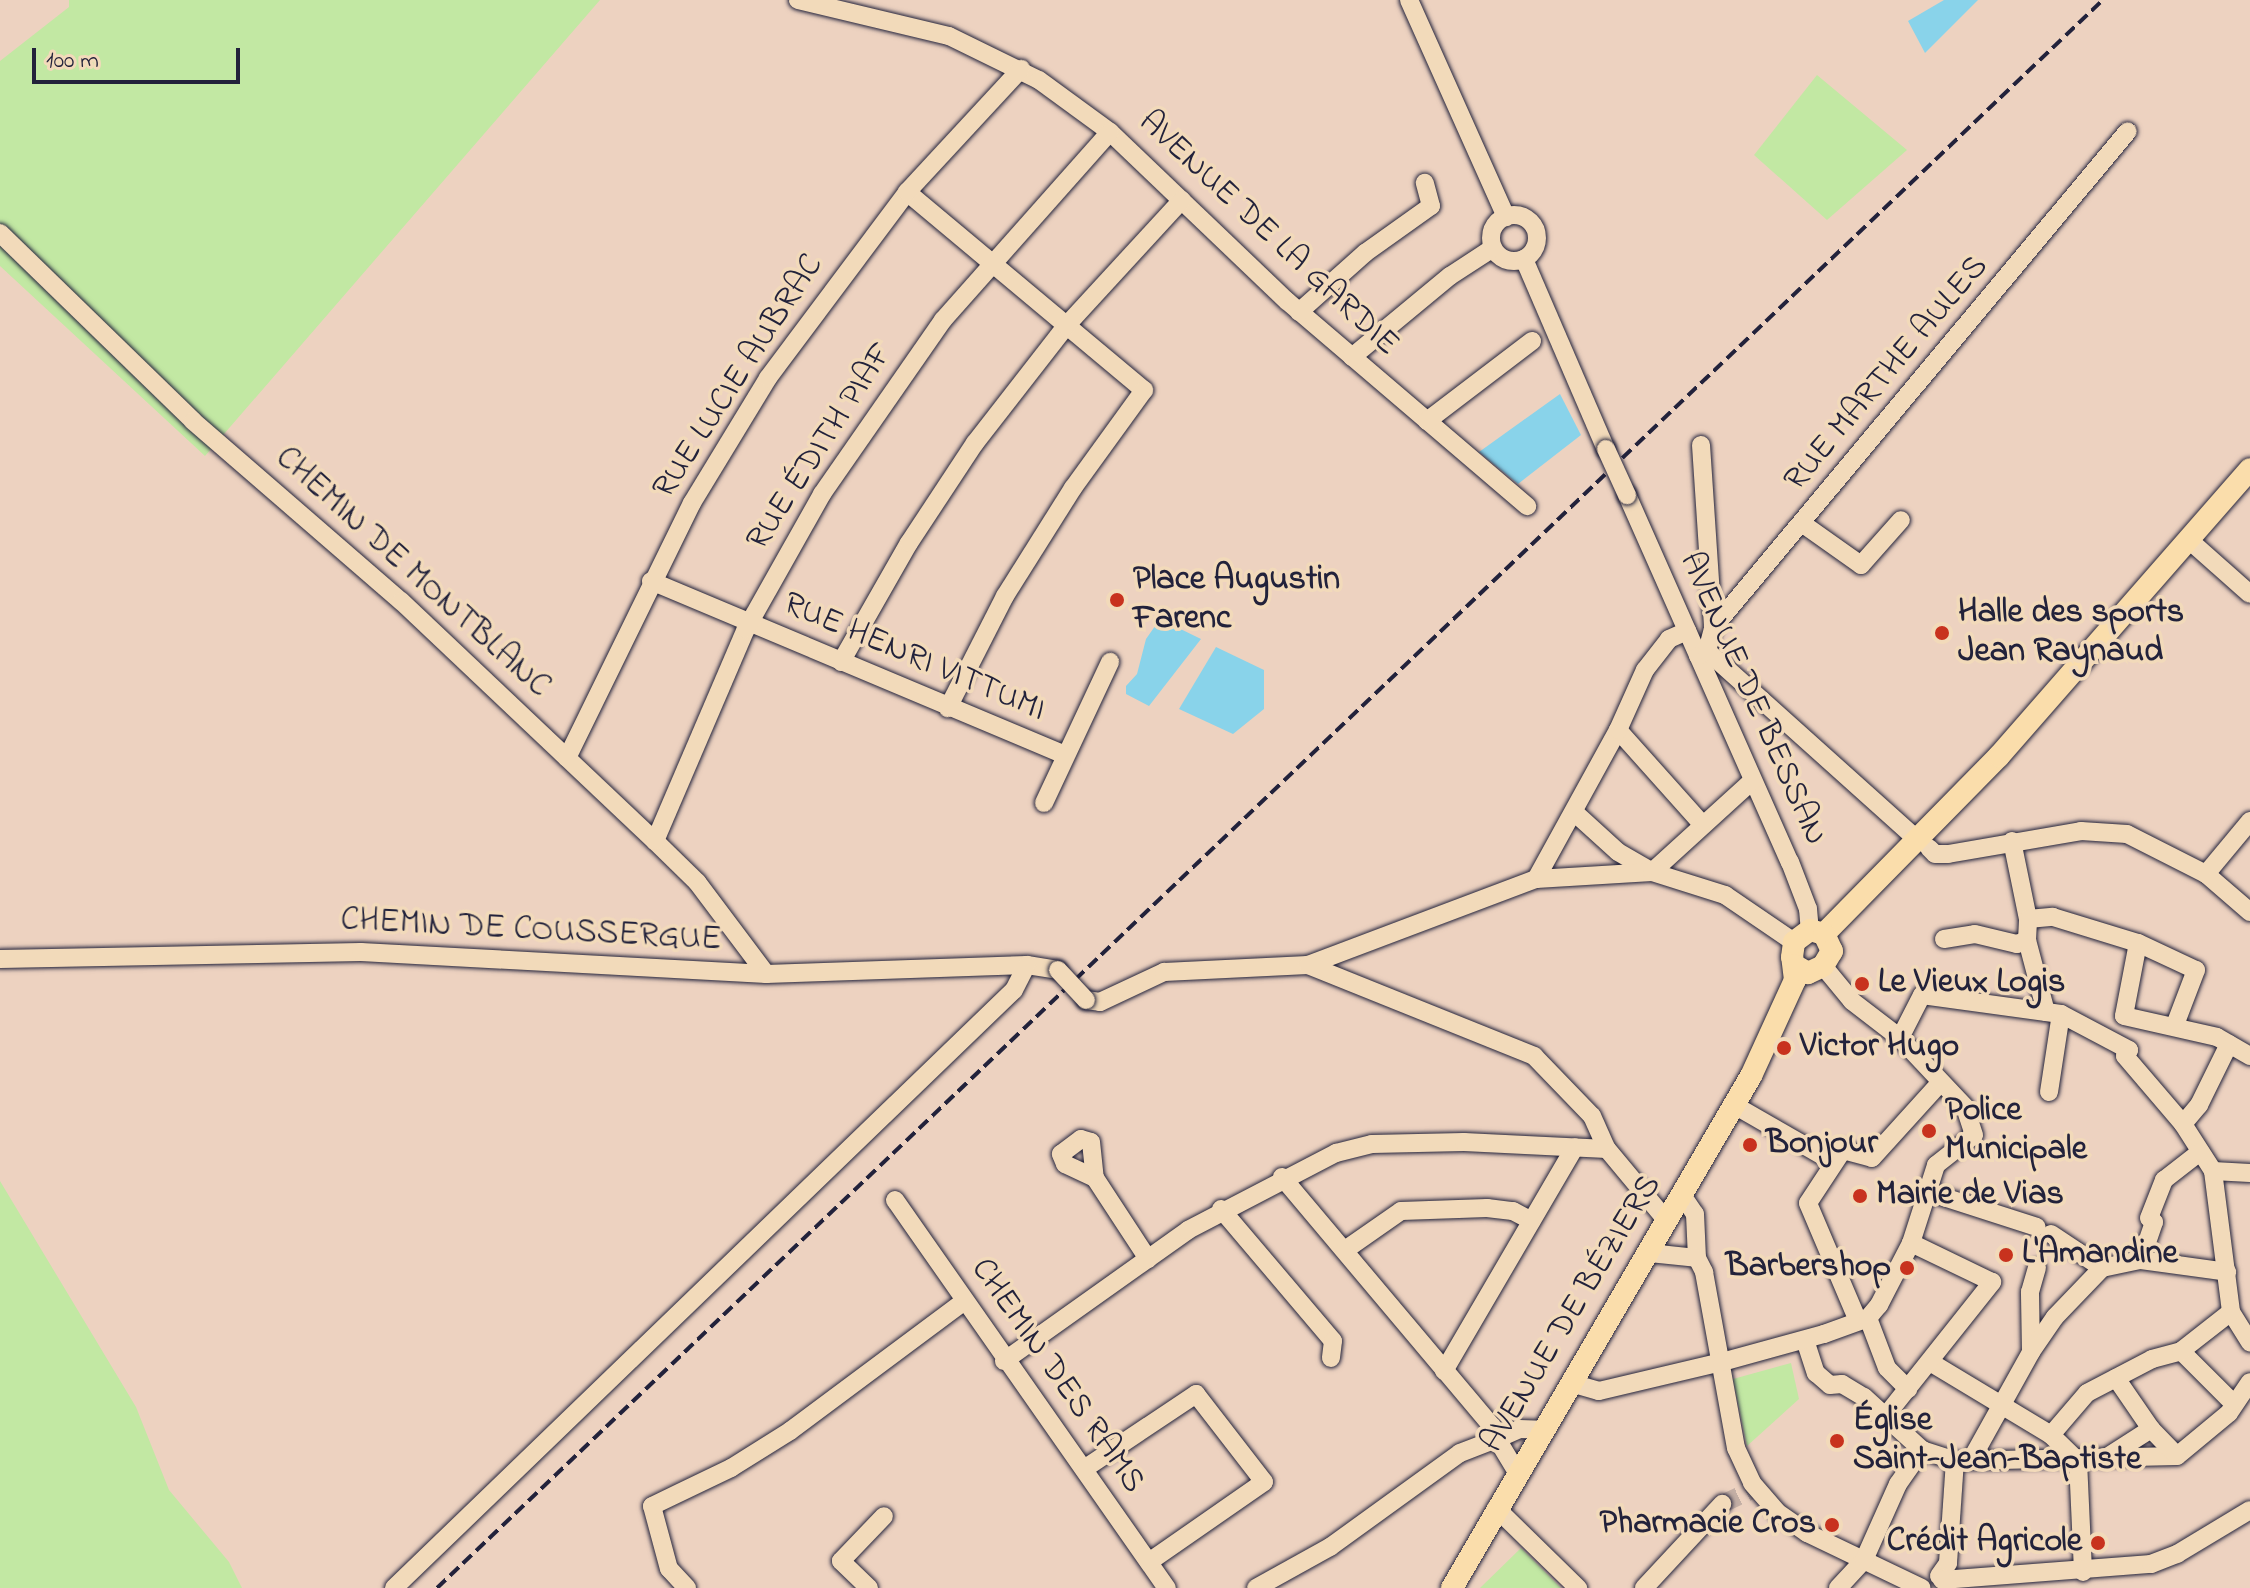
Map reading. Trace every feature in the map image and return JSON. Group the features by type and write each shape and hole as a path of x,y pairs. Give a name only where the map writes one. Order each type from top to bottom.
{"main road":[{"path":"1813,950 1990,777 1999,756 2250,469"},
{"name":"AVENUE DE BÉZIERS","path":"1452,1588 1751,1076 1813,950"}],"street":[{"name":"AVENUE DE LA GARDIE","path":"798,0 949,36 1021,69 1110,132 1299,312 1527,506"},
{"path":"1409,0 1506,217"},
{"name":"RUE LUCIE AUBRAC","path":"567,758 651,581 692,503 768,378 907,192 1021,69"},
{"name":"RUE MARTHE AULES","path":"1702,653 1713,628 1803,524 2128,131"},
{"name":"RUE ÉDITH PIAF","path":"655,841 750,624 869,422 991,262 1110,132"},
{"path":"1299,312 1365,253 1431,206 1425,183"},
{"path":"907,192 1144,390 1030,556 948,708"},
{"path":"841,662 934,504 1066,326 1182,200"},
{"path":"1506,217 1528,221 1536,233 1535,248 1524,259 1510,261 1493,248 1492,233 1506,217"},
{"name":"CHEMIN DE MONTBLANC","path":"0,233 193,421 401,601 655,841 697,882 766,974"},
{"path":"1352,357 1450,276 1493,248"},
{"name":"AVENUE DE BESSAN","path":"1524,259 1687,631 1702,653 1752,781 1790,862 1813,950"},
{"path":"1427,421 1532,341"},
{"path":"1701,445 1713,628"},
{"path":"1803,524 1861,565 1901,520"},
{"path":"2189,540 2250,594"},
{"name":"RUE HENRI VITTUMI","path":"651,581 1064,755"},
{"path":"1536,879 1618,730 1645,670 1669,639 1687,631"},
{"path":"1702,653 1935,854 2012,841 2109,831 2147,842 2206,874 2250,912"},
{"path":"1044,803 1110,662"},
{"path":"1618,730 1702,824"},
{"path":"1308,965 1536,879 1652,872 1752,781"},
{"path":"1571,1383 1599,1391 1805,1340 1863,1320 1911,1243 1936,1165 1974,1135 1965,1107 1939,1084 1900,1038 1852,1001 1813,950 1725,895 1652,872 1618,852 1574,812"},
{"path":"2206,874 2250,821"},
{"path":"2012,841 2028,919 2027,940 2053,1013 2049,1092"},
{"path":"2028,919 2053,917 2138,943 2196,970 2175,1025"},
{"path":"1944,939 1975,934 2017,944 2027,940"},
{"path":"2138,943 2124,1016 2175,1025 2229,1044 2250,1056"},
{"name":"CHEMIN DE COUSSERGUE","path":"0,959 361,952 766,974 1027,965 1058,970 1086,1000 1100,1002 1164,972 1308,965"},
{"path":"394,1588 1014,990 1027,965"},
{"path":"1308,965 1525,1050 1578,1098 1607,1149 1667,1221"},
{"path":"1900,1038 1922,995 2053,1013 2129,1050"},
{"path":"2143,1021 2125,1056 2183,1124 2213,1171 2231,1312 2249,1339"},
{"path":"2183,1124 2199,1105 2229,1044"},
{"path":"1908,1389 1887,1368 1808,1203 1843,1150 1872,1158 1939,1084"},
{"path":"1734,1105 1833,1162"},
{"path":"1004,1361 1221,1209 1282,1177 1372,1144 1523,1142 1607,1149"},
{"path":"1444,1371 1575,1147"},
{"path":"2141,1260 2154,1222 2149,1218 2164,1180 2200,1152"},
{"path":"2213,1171 2250,1171"},
{"path":"1282,1177 1492,1426 1517,1472"},
{"path":"1095,1178 1148,1259"},
{"path":"1928,1192 2044,1230 2102,1268"},
{"path":"1682,1195 1695,1214 1697,1258 1722,1362 1736,1448 1752,1483 1777,1512 1807,1533 1873,1564 1934,1583 1963,1576 2127,1569 2177,1554 2250,1510"},
{"name":"CHEMIN DES RAMS","path":"895,1200 1004,1361 1167,1588"},
{"path":"1345,1250 1401,1211 1487,1208 1513,1211 1532,1221"},
{"path":"1221,1209 1333,1341 1331,1358"},
{"path":"1884,1418 1992,1282 1911,1243"},
{"path":"1649,1253 1697,1258"},
{"path":"1934,1583 1948,1563 1963,1461 2000,1408 2031,1352 2055,1317 2102,1268 2141,1260 2227,1272"},
{"path":"2031,1352 2030,1292 2037,1268"},
{"path":"687,1588 669,1569 652,1506 731,1468 790,1431 963,1302"},
{"path":"2051,1435 2087,1393 2181,1351 2231,1312"},
{"path":"1805,1340 1816,1373 1830,1385 1842,1384 1864,1397 1922,1450 1963,1461 2078,1461 2177,1456 2229,1413 2232,1402 2250,1382"},
{"path":"2181,1351 2232,1402"},
{"path":"1930,1362 2000,1408 2051,1435 2078,1461 2083,1572"},
{"path":"2116,1378 2151,1429 2177,1456"},
{"path":"1084,1469 1196,1394 1264,1482 1149,1562"},
{"path":"1256,1588 1330,1547 1460,1453 1519,1429 1542,1430"},
{"path":"2104,1459 2151,1429"},
{"path":"1838,1588 1873,1564 1898,1484 1922,1450"},
{"path":"1644,1588 1722,1504"},
{"path":"1496,1508 1578,1588"},
{"path":"869,1588 841,1561 884,1516"}],"green space":[{"path":"69,0 600,0 205,456 0,266 0,61 69,7"},
{"path":"1817,75 1907,150 1827,220 1754,155"},
{"path":"0,1181 136,1407 169,1490 229,1562 242,1588 0,1588"},
{"path":"1791,1363 1799,1399 1747,1446 1733,1379"},
{"path":"1521,1548 1561,1588 1480,1588"}],"water":[{"path":"1944,0 1978,0 1925,53 1908,21"},
{"path":"1560,394 1581,435 1518,484 1479,452"},
{"path":"1160,619 1201,639 1149,706 1126,694 1126,686 1137,674 1146,639"},
{"path":"1216,647 1264,670 1264,709 1233,734 1179,709"}],"tunnel":[{"path":"1722,1504 1756,1488"}],"railway":[{"path":"437,1588 2103,0"}],"place":[{"name":"Place Augustin Farenc","path":"1117,600"},
{"name":"Halle des sports Jean Raynaud","path":"1942,633"},
{"name":"Le Vieux Logis","path":"1862,984"},
{"name":"Victor Hugo","path":"1784,1048"},
{"name":"Police Municipale","path":"1929,1131"},
{"name":"Bonjour","path":"1750,1145"},
{"name":"Mairie de Vias","path":"1860,1196"},
{"name":"L'Amandine","path":"2006,1255"},
{"name":"Barbershop","path":"1907,1268"},
{"name":"Église Saint-Jean-Baptiste","path":"1837,1441"},
{"name":"Pharmacie Cros","path":"1832,1525"},
{"name":"Crédit Agricole","path":"2098,1543"}]}
